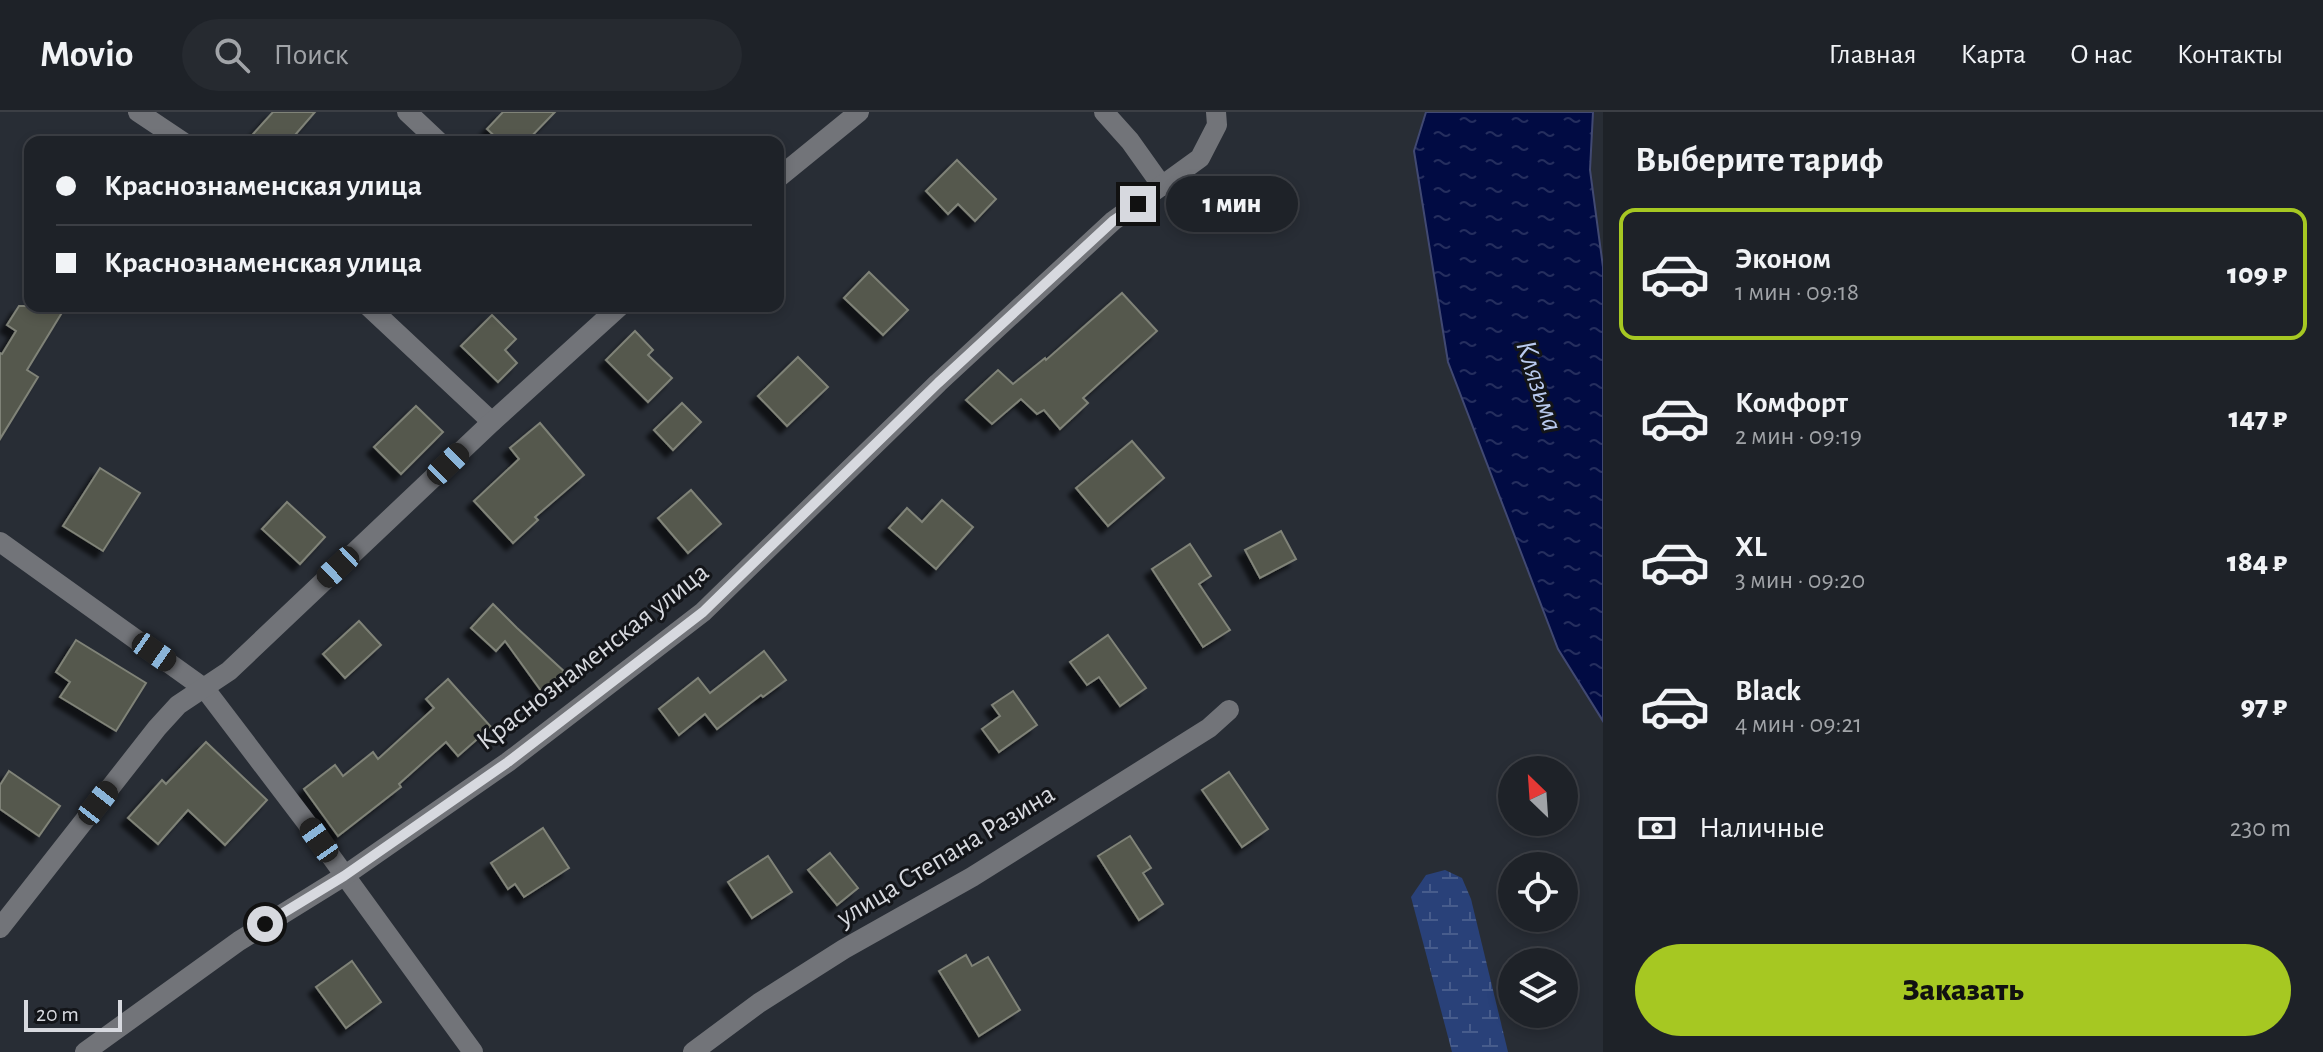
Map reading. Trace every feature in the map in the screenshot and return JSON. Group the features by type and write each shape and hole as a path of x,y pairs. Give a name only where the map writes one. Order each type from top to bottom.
{"street":[{"path":"138,112 174,136"},
{"path":"407,112 433,136"},
{"path":"784,173 859,112"},
{"path":"1104,112 1130,141 1162,186"},
{"name":"Краснознаменская улица","path":"85,1052 239,941 344,876 508,762 703,612 949,372 1113,221 1200,158 1217,125 1216,112"},
{"path":"374,312 492,422"},
{"path":"0,928 178,705 229,671 612,312"},
{"path":"0,542 205,689 473,1052"},
{"name":"улица Степана Разина","path":"693,1052 759,1003 844,949 986,869 1209,728 1229,710"}],"green space":[{"path":"1445,870 1462,878 1471,899 1498,1011 1498,1028 1502,1028 1508,1052 1452,1052 1411,897 1426,875"}],"water":[{"name":"Клязьма","path":"1426,112 1593,112 1590,170 1603,267 1603,721 1558,649 1448,362 1414,151"}],"building":[{"path":"273,112 315,112 294,136 251,136"},
{"path":"503,112 555,112 532,136 495,136 487,129"},
{"path":"957,160 996,199 975,221 958,204 948,214 926,191"},
{"path":"869,272 908,310 883,335 844,298"},
{"path":"1122,293 1157,331 1083,398 1088,403 1060,429 1044,410 1037,414 1021,399 992,424 966,400 998,370 1013,384 1046,360"},
{"path":"19,306 24,306 24,312 62,312 27,370 38,377 0,439 0,353 16,331 7,325"},
{"path":"492,315 516,339 505,350 517,363 498,382 461,346"},
{"path":"635,331 653,350 648,355 672,378 648,402 606,360"},
{"path":"798,357 828,387 787,426 758,396"},
{"path":"682,403 701,422 673,450 654,430"},
{"path":"416,406 443,432 401,474 374,447"},
{"path":"540,423 584,475 535,517 538,520 513,543 474,501 519,459 510,448"},
{"path":"1132,441 1164,478 1108,526 1076,488"},
{"path":"100,468 140,493 103,551 63,526"},
{"path":"691,490 721,524 688,553 658,518"},
{"path":"942,500 973,527 936,569 889,528 907,508 922,522"},
{"path":"287,502 325,537 300,564 262,529"},
{"path":"1281,531 1296,559 1260,578 1245,550"},
{"path":"1190,544 1211,576 1199,584 1230,630 1203,647 1152,569"},
{"path":"493,604 567,674 542,692 505,641 496,651 471,628"},
{"path":"359,621 381,645 345,678 323,654"},
{"path":"1108,635 1146,688 1120,706 1099,677 1087,685 1070,662"},
{"path":"76,640 146,683 116,731 60,697 70,682 56,672"},
{"path":"764,651 786,680 717,729 705,714 679,735 659,709 698,678 710,693"},
{"path":"448,679 491,727 458,756 446,742 399,784 401,787 338,836 304,789 335,765 343,776 373,752 378,759 434,708 426,699"},
{"path":"1013,691 1037,725 999,752 982,729 1000,716 992,705"},
{"path":"206,742 267,800 225,845 188,810 158,844 128,818 162,780 166,784"},
{"path":"9,771 60,806 39,836 0,809 0,785"},
{"path":"1229,772 1268,829 1242,847 1202,790"},
{"path":"543,828 569,868 524,897 515,884 508,889 491,863"},
{"path":"1130,836 1151,868 1143,873 1163,904 1139,920 1098,856"},
{"path":"830,853 858,888 837,905 808,870"},
{"path":"768,856 792,892 752,918 728,882"},
{"path":"966,955 972,966 988,957 1020,1010 979,1036 939,971"},
{"path":"352,961 381,1002 346,1028 316,987"}],"route":[{"path":"265,924 344,876 508,762 703,612 938,383 1113,221 1138,204"}]}
